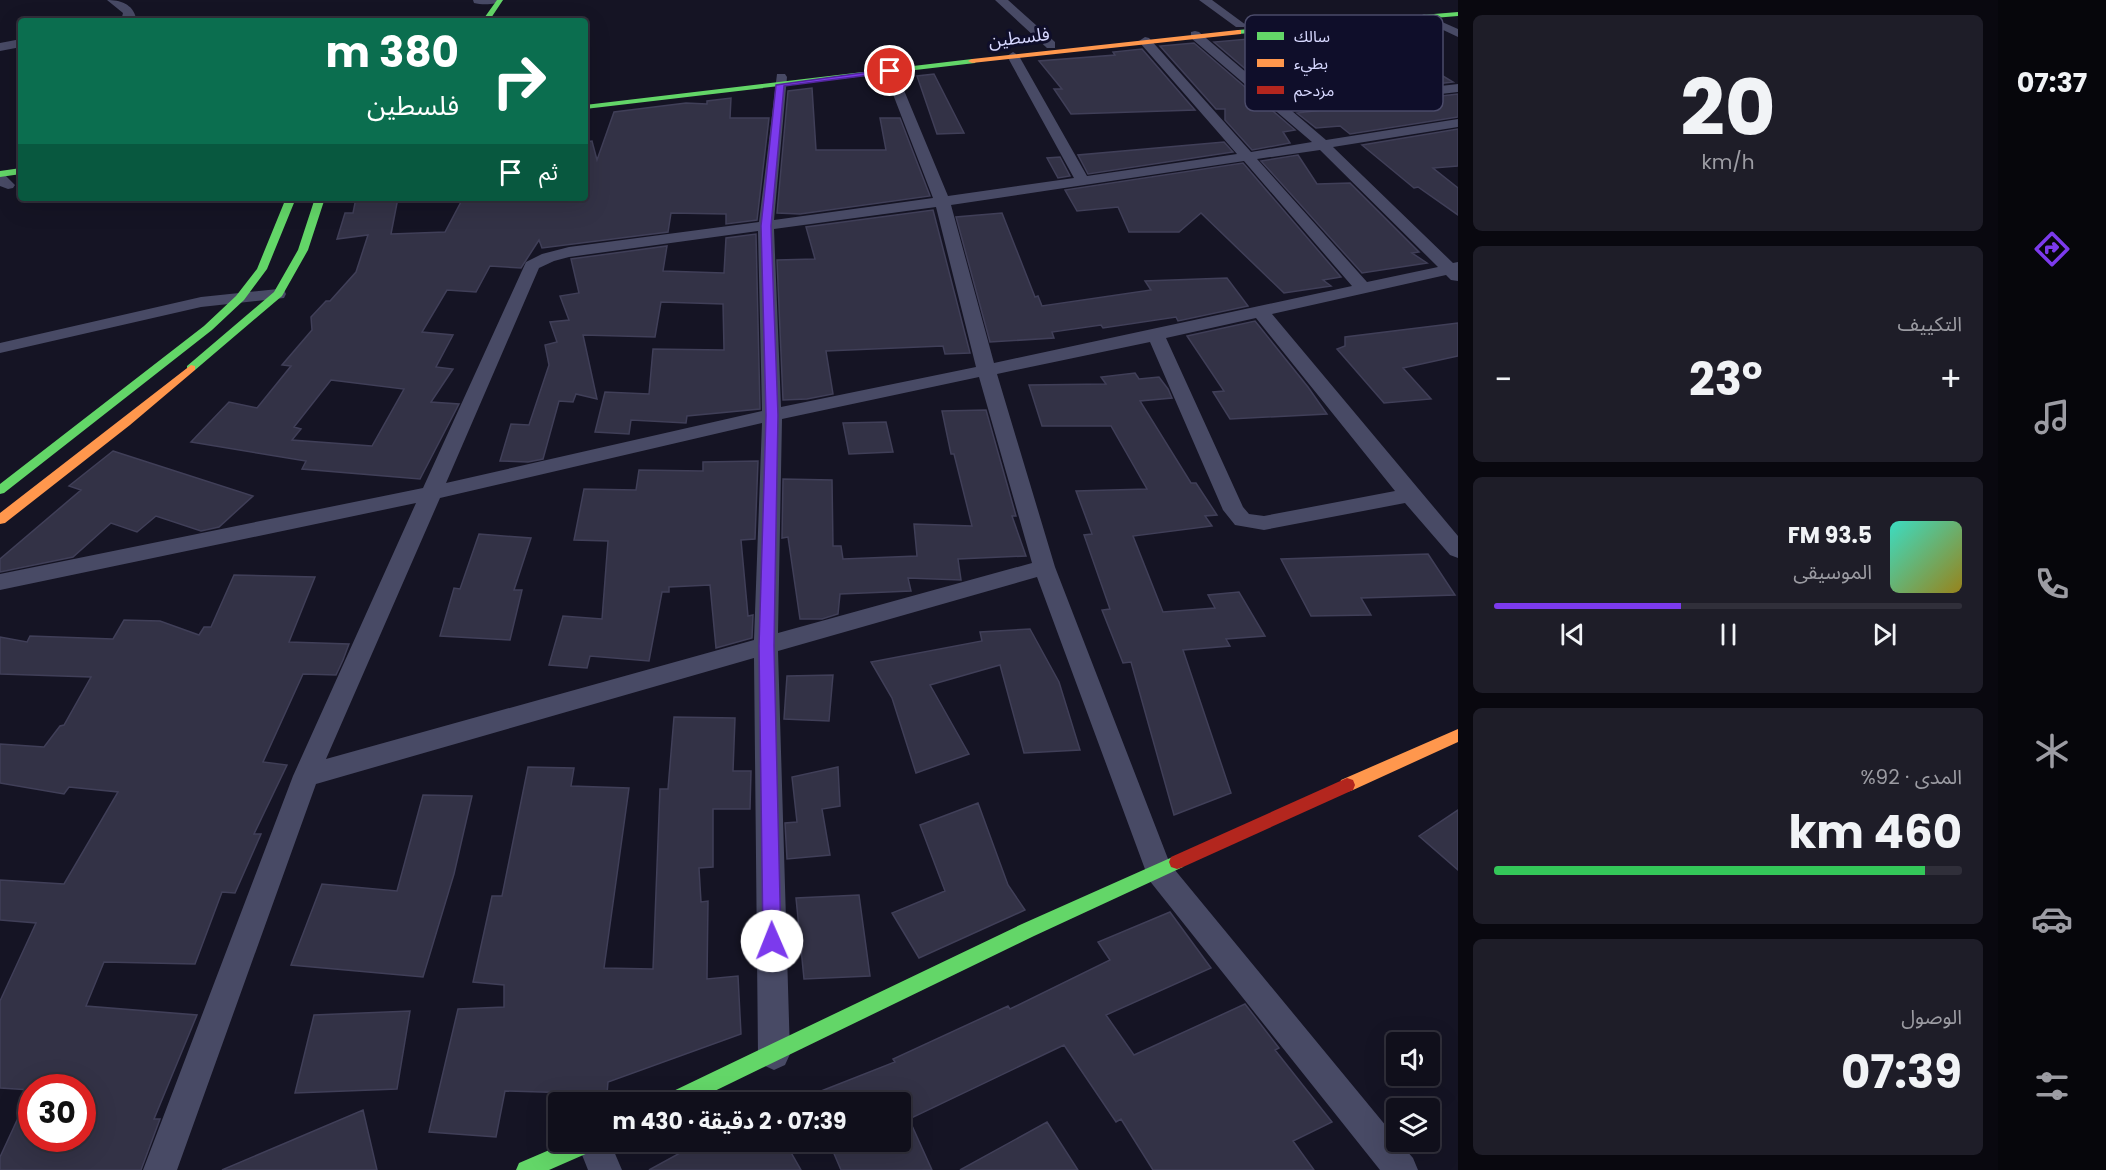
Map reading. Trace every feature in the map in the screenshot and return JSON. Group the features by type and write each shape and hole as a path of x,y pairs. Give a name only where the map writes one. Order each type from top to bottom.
{"main road":[{"path":"472,14 478,0"},
{"path":"487,18 499,0"},
{"name":"فلسطين","path":"1376,15 1458,9"},
{"name":"فلسطين","path":"1443,15 1458,14"},
{"name":"فلسطين","path":"588,99 890,71 1051,45 1245,25"},
{"name":"فلسطين","path":"588,107 968,58 1012,56 1245,31"},
{"path":"0,490 208,328 240,298 262,269 290,201"},
{"path":"0,520 126,422 278,294 303,250 319,201"},
{"path":"693,1092 1028,930 1458,735"},
{"path":"526,1170 568,1152"}],"street":[{"path":"113,0 129,12 129,18"},
{"path":"478,0 499,0"},
{"path":"1001,0 1051,45"},
{"path":"1204,0 1240,25"},
{"path":"1443,26 1458,33"},
{"path":"1195,35 1245,77"},
{"path":"1145,40 1245,156 1364,288"},
{"path":"0,47 18,44"},
{"path":"1012,56 1082,180"},
{"path":"890,71 942,201 986,369 1044,567 1159,871 1401,1170"},
{"path":"774,1054 766,646 772,415 766,226 780,81"},
{"path":"1443,90 1458,88"},
{"path":"1285,111 1455,271"},
{"path":"160,1170 306,776 532,265 548,257 569,252 942,201 1458,123"},
{"path":"0,582 430,493 772,415 1156,335 1364,288 1455,271"},
{"path":"0,348 201,302 278,294"},
{"path":"1260,311 1410,495 1458,550"},
{"path":"1156,335 1234,510 1243,520 1264,523 1410,495"},
{"path":"306,776 1044,567"},
{"path":"597,1152 605,1170"}],"building":[{"path":"1245,39 1245,69 1214,42"},
{"path":"1194,43 1245,87 1245,111 1273,111 1295,130 1283,132 1290,143 1252,150 1225,120 1225,109 1216,109 1160,46"},
{"path":"1142,49 1195,110 1071,114 1054,89 1062,89 1039,61 1115,55 1113,52"},
{"path":"934,74 964,133 937,134 917,76"},
{"path":"1443,76 1453,82 1443,83"},
{"path":"812,88 816,150 886,150 880,118 900,118 930,196 800,214 777,213 788,91"},
{"path":"1458,94 1458,117 1350,134 1340,126 1316,128 1297,113 1443,111 1443,96"},
{"path":"731,98 730,118 769,118 757,220 726,224 726,214 671,213 668,232 542,248 539,240 521,268 490,266 476,292 447,290 422,332 453,335 436,367 453,369 431,402 459,404 420,479 302,469 306,461 191,442 229,402 257,408 291,366 282,365 312,330 311,317 326,301 330,301 356,272 368,235 337,239 345,213 353,213 355,201 397,201 391,234 445,232 461,201 588,201 588,142 592,141 597,160 614,112 686,103 707,104 707,101","holes":["331,380 404,389 372,446 292,440 301,429 294,427"]},
{"path":"1458,129 1458,166 1433,168 1458,188 1458,215 1418,187 1414,188 1362,145"},
{"path":"1224,142 1233,152 1088,174 1078,155"},
{"path":"1298,155 1317,184 1350,183 1419,252 1412,253 1427,263 1362,273 1261,161"},
{"path":"1060,157 1070,176 1058,178 1047,158"},
{"path":"1243,163 1341,277 1323,280 1331,286 1284,293 1201,213 1179,232 1129,232 1118,207 1077,211 1065,190"},
{"path":"933,210 970,353 945,354 943,346 826,351 833,394 807,399 783,400 777,260 815,259 806,227"},
{"path":"1002,213 1035,297 1038,296 1042,306 1151,290 1145,281 1227,278 1248,306 1178,321 1176,317 1103,328 1101,325 1052,332 1054,338 990,342 956,217"},
{"path":"756,234 760,409 687,416 686,423 631,420 629,434 595,432 605,392 649,394 653,349 724,350 723,304 661,302 655,337 583,335 597,399 576,394 573,402 559,401 543,459 528,462 500,461 511,424 529,425 549,365 545,345 557,342 550,322 569,320 560,296 579,293 571,259 667,246 663,271 724,273 726,238"},
{"path":"1255,321 1327,414 1230,419 1213,392 1224,391 1187,336"},
{"path":"1458,323 1458,356 1403,368 1431,399 1384,403 1337,349 1345,346 1345,337"},
{"path":"1135,373 1139,379 1159,377 1168,389 1172,398 1140,401 1191,483 1196,483 1217,515 1205,516 1212,526 1133,536 1163,612 1215,608 1208,595 1239,592 1265,636 1226,639 1230,646 1183,650 1231,793 1174,815 1131,662 1123,663 1102,610 1110,609 1084,535 1092,534 1076,491 1147,489 1111,426 1042,426 1029,385 1106,384 1101,377"},
{"path":"986,410 1016,516 1012,516 1026,556 958,559 961,580 908,578 911,591 840,594 838,614 822,619 800,619 788,537 782,538 783,479 832,480 833,546 841,546 843,559 917,556 914,524 972,526 954,454 951,454 942,411"},
{"path":"886,422 893,452 849,454 843,423"},
{"path":"113,451 253,496 219,527 201,531 156,516 137,532 111,523 73,557 0,572 0,559 81,490 69,486"},
{"path":"758,461 755,539 741,540 748,616 753,615 752,638 716,648 710,585 669,587 669,592 662,592 649,661 590,656 587,668 549,665 563,616 602,619 608,541 574,540 584,489 636,490 639,470 703,471 703,462"},
{"path":"479,534 531,538 514,590 522,590 510,640 440,636 454,588 460,589"},
{"path":"1428,554 1455,595 1361,598 1371,615 1311,616 1281,559"},
{"path":"234,575 315,577 289,642 349,644 336,675 303,674 263,762 287,765 254,834 261,834 235,893 222,892 195,964 104,962 86,1006 197,1015 154,1119 160,1119 141,1170 0,1170 0,1157 18,1118 18,1152 96,1152 96,1074 18,1074 18,1089 0,1088 0,1001 36,923 0,920 0,880 64,884 118,792 69,787 64,794 0,783 0,744 44,747 60,726 64,725 91,677 0,674 0,637 27,642 30,636 113,639 124,620 160,621 199,635 204,627 211,627"},
{"path":"1030,629 1059,682 1080,750 1024,753 1000,665 930,685 969,754 916,773 892,698 871,662 982,641 980,632"},
{"path":"833,675 829,721 784,719 787,676"},
{"path":"674,717 735,718 733,771 751,771 750,809 713,809 713,867 699,868 701,902 708,901 707,979 738,976 741,1034 608,1082 607,1092 505,1091 496,1137 429,1132 458,1009 504,1007 504,985 473,982 492,896 502,896 528,767 574,768 571,786 629,788 604,968 653,969 660,789 668,789"},
{"path":"838,767 840,806 822,809 830,855 787,859 785,823 797,822 792,777"},
{"path":"423,795 472,796 454,874 423,977 291,965 322,884 397,891"},
{"path":"978,803 1008,885 1025,910 919,958 892,913 945,891 920,825"},
{"path":"1458,810 1458,870 1419,836"},
{"path":"859,895 870,976 804,979 796,898"},
{"path":"1170,912 1211,968 1106,1015 1134,1055 1245,1004 1279,1048 1275,1050 1332,1122 1293,1141 1314,1170 1153,1170 1121,1119 1116,1122 1064,1045 911,1118 911,1092 819,1092 895,1062 893,1059 1008,1006 1010,1009 1110,960 1098,942"},
{"path":"410,1011 397,1089 295,1093 314,1015"},
{"path":"363,1110 377,1170 222,1170"},
{"path":"1047,1122 1078,1170 960,1170"},
{"path":"911,1123 932,1170 841,1170 833,1152 911,1152"},
{"path":"682,1152 791,1152 801,1170 649,1170"}],"traffic: fast":[{"path":"487,18 500,0"},
{"path":"1443,15 1458,14"},
{"path":"1238,32 1245,31"},
{"path":"588,107 972,61"},
{"path":"0,174 18,171"},
{"path":"0,490 208,328 240,298 262,269 290,201"},
{"path":"191,368 278,294 303,250 319,201"},
{"path":"693,1092 1028,930 1177,862"},
{"path":"526,1170 567,1152"}],"traffic: slow":[{"path":"972,61 1238,32"},
{"path":"0,520 191,368"},
{"path":"1347,785 1458,735"}],"traffic: jam":[{"path":"1177,862 1347,785"}],"route":[{"path":"772,941 766,646 772,415 766,226 780,85 890,71"}]}
